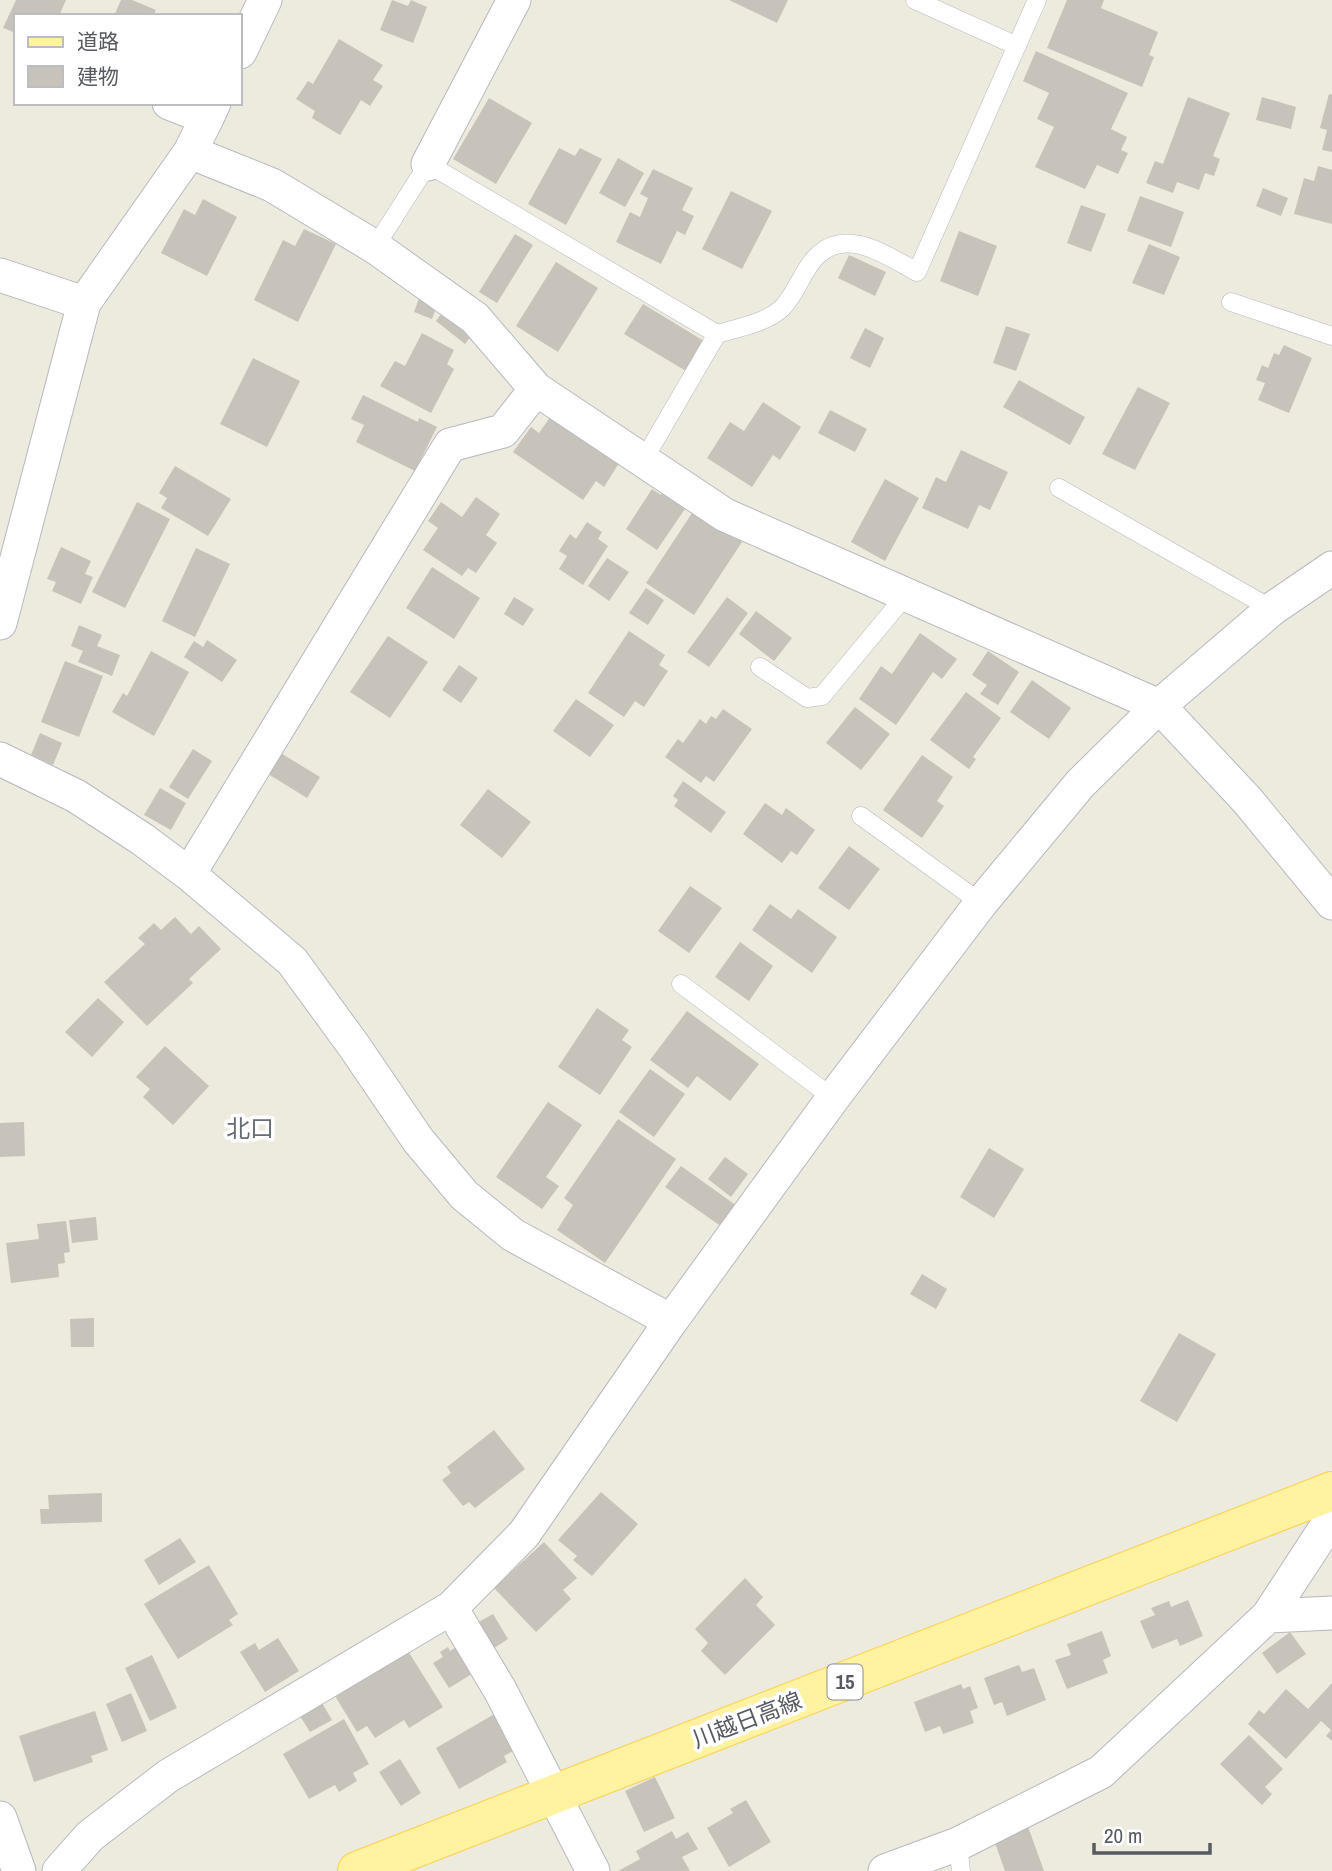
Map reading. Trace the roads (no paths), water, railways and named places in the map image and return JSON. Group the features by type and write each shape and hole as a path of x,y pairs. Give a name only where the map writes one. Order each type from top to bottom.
{"main road":[{"name":"川越日高線","path":"359,1871 1332,1491"}],"street":[{"path":"242,48 265,0"},
{"path":"428,164 514,0"},
{"path":"2,611 84,303 190,152 211,111 180,105"},
{"path":"190,152 272,185 375,247 475,318 536,389 725,515 1158,706 1247,800 1332,903"},
{"path":"0,275 84,303"},
{"path":"189,874 450,445 503,431 536,389"},
{"path":"59,1871 90,1836 168,1776 451,1608 524,1534 671,1321 833,1098 981,903 1080,784 1158,706 1272,609 1332,568"},
{"path":"0,759 76,796 142,839 189,874 292,961 418,1140 464,1195 513,1236 671,1321"},
{"path":"885,1871 960,1857 1101,1772 1268,1616 1332,1518"},
{"path":"451,1608 500,1690 593,1871"},
{"path":"1268,1616 1332,1613"},
{"path":"0,1818 19,1871"}],"lane":[{"path":"915,0 1017,46"},
{"path":"643,461 717,334 756,323 782,308 816,256 838,242 868,246 917,272 1037,0"},
{"path":"375,247 428,164 717,334"},
{"path":"1231,302 1332,337"},
{"path":"1059,488 1272,609"},
{"path":"760,667 807,698 822,696 906,595"},
{"path":"861,816 981,903"},
{"path":"681,984 833,1098"}],"district":[{"name":"北口","path":"250,1129"}]}
